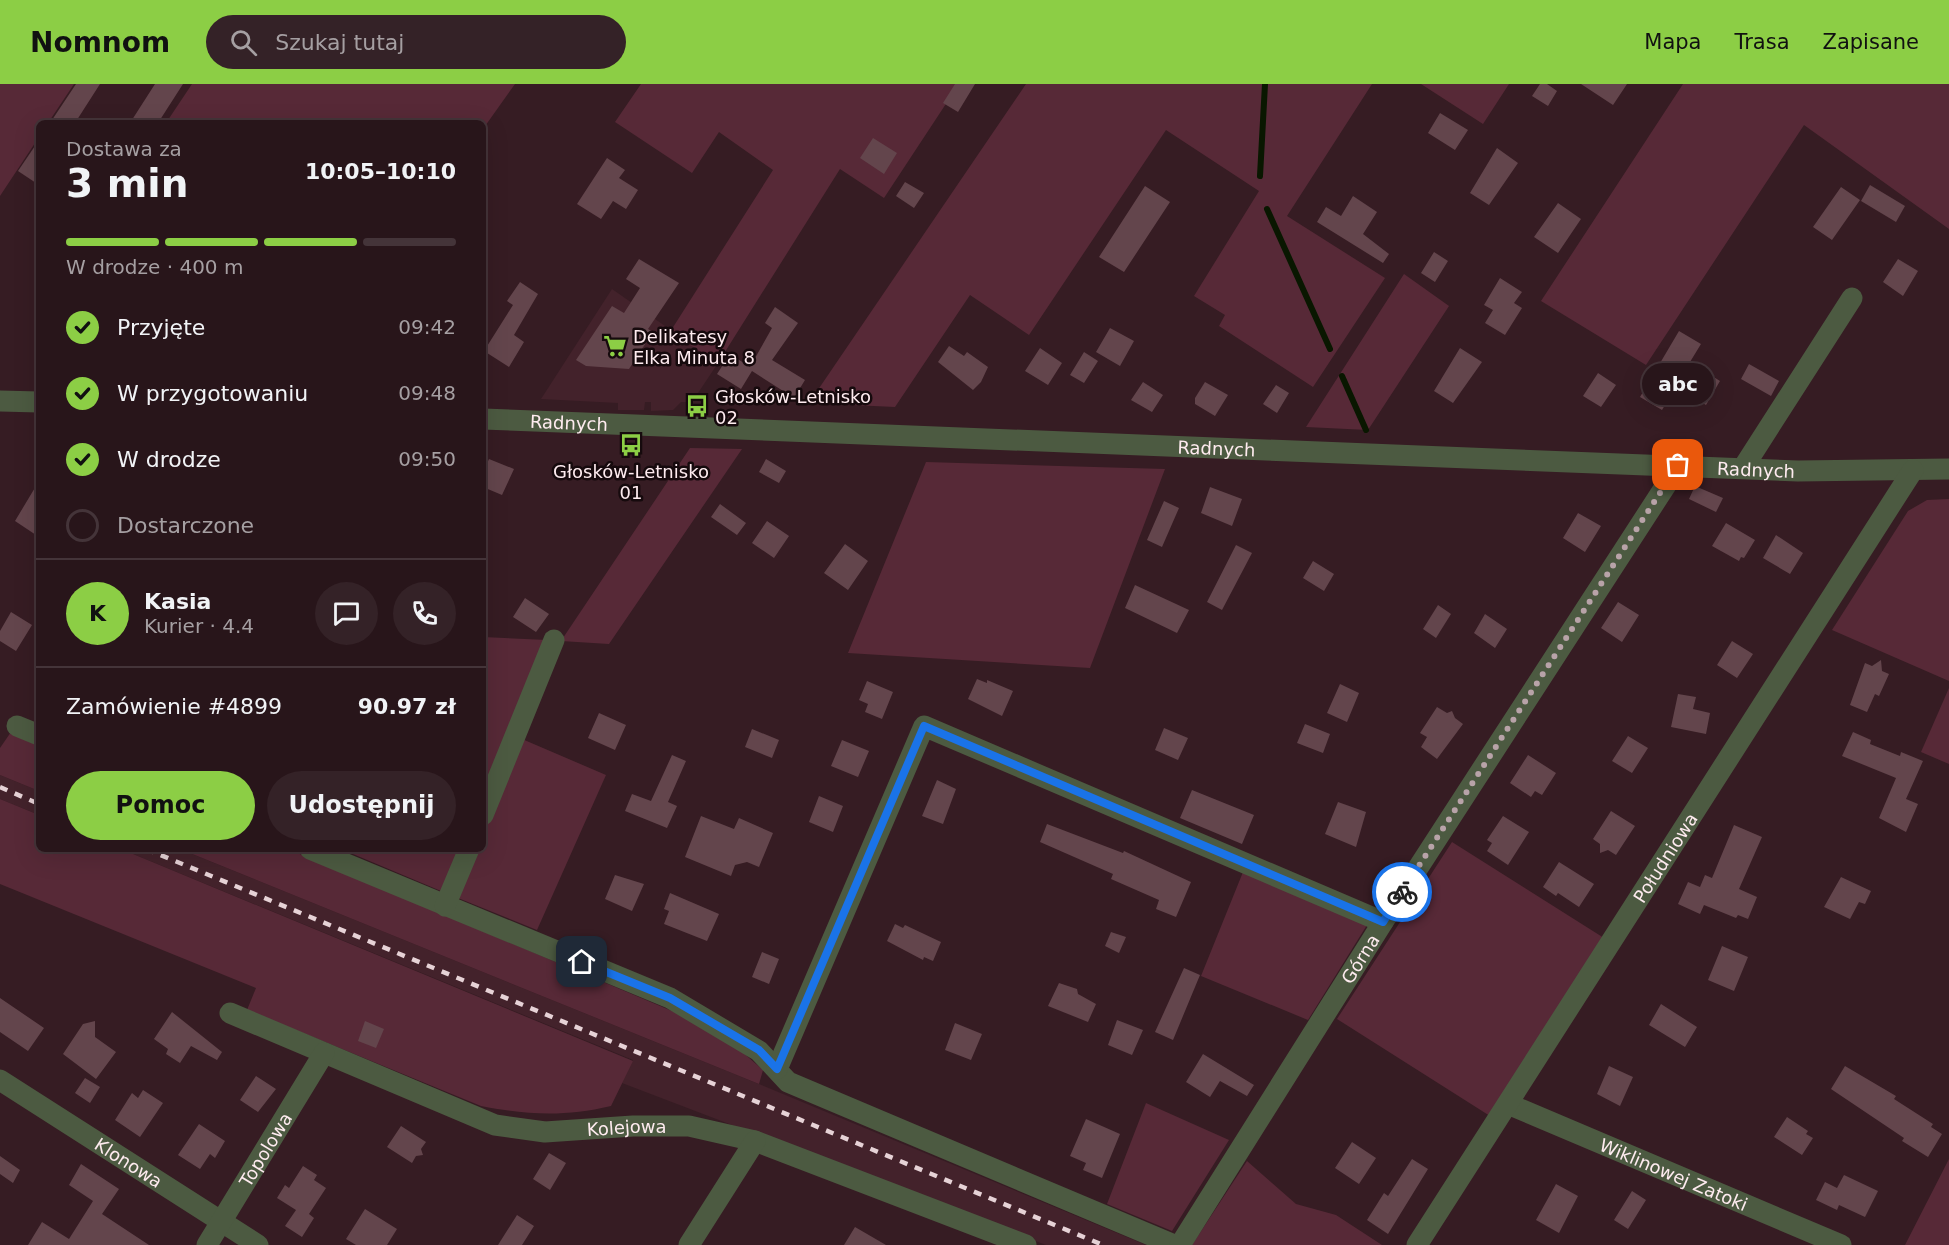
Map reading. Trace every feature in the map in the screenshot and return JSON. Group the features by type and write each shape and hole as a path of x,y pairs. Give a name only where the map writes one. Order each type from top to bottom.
{"street":[{"path":"1743,468 1852,298"},
{"path":"0,401 36,402"},
{"name":"Radnych","path":"486,419 1374,456 1743,468 1949,469"},
{"name":"Górna","path":"1180,1245 1383,922 1678,465"},
{"name":"Południowa","path":"1418,1245 1913,470"},
{"path":"486,808 554,640"},
{"path":"17,726 36,734"},
{"path":"777,1069 924,726 1383,922"},
{"path":"317,852 670,998 759,1050 788,1082 1174,1245"},
{"path":"446,906 468,852"},
{"name":"Kolejowa","path":"230,1013 495,1125 545,1132 633,1126 689,1126 755,1141 1026,1245"},
{"name":"Topolowa","path":"207,1245 324,1053"},
{"name":"Klonowa","path":"0,1080 258,1245"},
{"name":"Wiklinowej Zatoki","path":"1508,1104 1841,1245"},
{"path":"689,1245 755,1141"}],"shaded area":[{"path":"0,84 74,84 50,120 36,120 36,142 0,196"},
{"path":"192,84 515,84 486,125 486,120 168,120"},
{"path":"641,84 959,84 884,198 840,169 718,363 670,332 773,170 719,132 692,173 615,122"},
{"path":"1026,84 1372,84 1287,216 1385,278 1313,387 1219,326 1225,315 1194,296 1259,191 1166,130 1029,335 970,295 895,407 809,403"},
{"path":"1421,84 1509,84 1483,124"},
{"path":"1683,84 1949,84 1949,229 1804,125 1646,365 1541,301"},
{"path":"1404,274 1449,306 1368,430 1306,427"},
{"path":"612,289 718,363 692,402 681,402 673,410 651,411 651,402 645,402 644,410 618,410 618,403 541,399"},
{"path":"690,448 742,449 609,644 561,641"},
{"path":"926,462 1165,469 1090,668 848,653"},
{"path":"1949,499 1949,681 1832,630 1908,511 1927,500"},
{"path":"486,637 547,640 486,784"},
{"path":"1949,688 1949,764 1921,752"},
{"path":"11,732 36,743 36,790 0,775 0,748"},
{"path":"522,739 606,775 537,930 458,898 476,852 486,852 486,828"},
{"path":"0,775 36,790 36,814 0,799"},
{"path":"0,799 36,814 36,852 128,852 633,1061 611,1106 594,1110 546,1114 481,1106 247,1010 256,988 0,884"},
{"path":"1452,842 1604,938 1490,1116 1337,1019"},
{"path":"128,852 187,852 759,1084 1146,1245 1046,1245 622,1083 633,1060"},
{"path":"187,852 295,852 717,1030 763,1070 759,1084"},
{"path":"348,852 458,852 441,891"},
{"path":"1243,872 1367,925 1308,1020 1201,976"},
{"path":"1146,1103 1229,1140 1172,1231 1107,1204"},
{"path":"1949,1159 1949,1245 1905,1245"},
{"path":"1247,1161 1296,1204 1336,1215 1382,1245 1192,1245"}],"building":[{"path":"76,84 100,84 77,120 52,120"},
{"path":"155,84 183,84 160,120 132,120"},
{"path":"955,84 975,84 958,112 943,103"},
{"path":"1540,84 1547,84 1557,91 1548,106 1532,96"},
{"path":"1581,84 1627,84 1613,105"},
{"path":"1440,113 1468,130 1455,150 1428,133"},
{"path":"873,138 897,153 884,174 860,158"},
{"path":"36,144 36,183 18,171"},
{"path":"1497,148 1518,163 1489,205 1470,193"},
{"path":"607,158 625,170 619,178 638,190 626,209 613,201 601,219 577,204"},
{"path":"905,182 924,193 914,208 896,196"},
{"path":"1870,185 1905,206 1896,222 1861,201"},
{"path":"1145,186 1170,202 1124,272 1099,257"},
{"path":"1841,187 1860,200 1832,240 1813,227"},
{"path":"1353,196 1377,212 1363,234 1389,254 1383,263 1317,222 1326,207 1341,216"},
{"path":"1558,203 1581,219 1558,253 1534,237"},
{"path":"1434,252 1448,261 1435,282 1421,273"},
{"path":"639,259 679,283 648,329 653,332 629,369 586,366 576,360 612,306 624,313 640,288 626,279"},
{"path":"1898,259 1918,271 1903,296 1883,282"},
{"path":"1500,278 1522,292 1514,303 1522,308 1505,335 1485,323 1493,310 1484,305"},
{"path":"520,282 538,294 514,335 524,342 509,367 486,352 486,348 513,305 507,301"},
{"path":"775,307 798,323 772,360 805,380 794,398 752,371 741,389 717,374 730,354 750,367 772,328 765,323"},
{"path":"1110,328 1134,341 1120,366 1096,352"},
{"path":"1679,331 1701,344 1690,362 1720,381 1706,405 1676,387 1662,410 1640,397"},
{"path":"949,346 964,356 967,352 988,367 981,382 973,390 938,362"},
{"path":"1040,348 1062,363 1048,385 1025,371"},
{"path":"1460,348 1482,362 1453,403 1434,391"},
{"path":"1084,352 1098,361 1084,383 1070,375"},
{"path":"1749,364 1779,381 1771,396 1741,379"},
{"path":"1598,373 1616,385 1601,407 1583,396"},
{"path":"1143,382 1163,395 1152,412 1131,400"},
{"path":"1205,382 1228,395 1215,416 1195,404 1195,398"},
{"path":"1276,385 1289,393 1277,413 1263,404"},
{"path":"489,459 514,469 502,495 486,488 486,466"},
{"path":"766,459 786,471 779,483 759,472"},
{"path":"36,486 36,535 15,521"},
{"path":"1695,486 1723,498 1716,512 1689,499"},
{"path":"1210,487 1242,499 1232,526 1201,513"},
{"path":"1164,501 1179,508 1162,547 1147,540"},
{"path":"720,504 746,523 737,535 711,517"},
{"path":"1578,513 1601,526 1585,552 1563,538"},
{"path":"767,521 789,536 774,558 752,543"},
{"path":"1726,523 1755,540 1744,558 1741,557 1739,561 1712,546"},
{"path":"1776,535 1803,553 1790,574 1763,558"},
{"path":"845,544 868,561 848,590 824,573"},
{"path":"1236,545 1252,553 1222,610 1207,602"},
{"path":"1313,561 1334,574 1324,591 1303,578"},
{"path":"1135,585 1189,610 1177,633 1125,608"},
{"path":"525,598 549,614 536,632 513,617"},
{"path":"1618,602 1639,615 1622,642 1601,628"},
{"path":"1438,605 1451,614 1436,638 1423,629"},
{"path":"11,612 32,625 16,651 0,641 0,631"},
{"path":"1485,614 1507,629 1495,648 1474,633"},
{"path":"1732,641 1753,654 1737,678 1717,665"},
{"path":"1881,660 1882,671 1889,674 1879,696 1875,694 1867,712 1850,705 1865,663 1872,666"},
{"path":"977,679 987,683 987,680 1013,691 1002,716 968,699"},
{"path":"867,681 893,692 882,719 865,712 868,704 859,700"},
{"path":"1340,684 1359,693 1347,722 1327,713"},
{"path":"1678,694 1696,697 1693,709 1710,713 1706,734 1671,727"},
{"path":"1437,707 1447,713 1452,711 1455,718 1463,724 1437,759 1421,747 1427,737 1420,733"},
{"path":"599,713 626,725 615,750 588,738"},
{"path":"1305,724 1330,734 1323,753 1297,743"},
{"path":"1164,728 1188,738 1178,760 1155,750"},
{"path":"752,729 779,740 772,758 745,747"},
{"path":"1853,732 1871,740 1870,744 1900,756 1901,752 1923,761 1906,799 1918,804 1906,832 1879,818 1896,778 1842,756"},
{"path":"1628,736 1648,748 1632,773 1612,761"},
{"path":"842,740 869,751 858,777 831,766"},
{"path":"672,755 686,761 668,802 677,806 667,828 625,811 632,794 651,801"},
{"path":"1528,755 1556,773 1542,795 1535,791 1531,797 1510,783"},
{"path":"937,780 956,789 943,824 922,816"},
{"path":"1192,790 1254,815 1242,844 1180,818"},
{"path":"819,796 843,806 833,832 809,822"},
{"path":"1338,802 1366,812 1356,847 1325,834"},
{"path":"1611,811 1635,826 1616,855 1608,850 1600,853 1600,844 1593,839"},
{"path":"701,816 734,829 739,818 773,833 759,867 747,862 735,865 731,876 685,857"},
{"path":"1503,816 1529,832 1508,865 1487,851 1492,843 1487,840"},
{"path":"1047,824 1123,853 1124,851 1191,882 1176,917 1156,909 1159,900 1111,879 1113,874 1040,842"},
{"path":"1734,825 1762,837 1739,889 1757,897 1748,919 1738,915 1736,918 1704,905 1700,914 1678,904 1688,882 1700,887 1705,875 1712,878"},
{"path":"1559,862 1594,884 1579,907 1558,893 1556,896 1543,887"},
{"path":"615,875 644,884 632,911 605,899"},
{"path":"1841,877 1871,891 1865,904 1859,902 1850,919 1824,907"},
{"path":"670,893 719,914 707,941 664,924 669,911 664,909"},
{"path":"895,924 903,928 905,925 941,942 933,961 924,957 923,960 887,941"},
{"path":"1111,932 1126,937 1119,953 1105,946"},
{"path":"1722,946 1748,957 1734,991 1708,980"},
{"path":"762,952 779,959 769,984 752,977"},
{"path":"1184,968 1200,975 1173,1040 1155,1032"},
{"path":"1059,983 1077,989 1078,994 1096,1004 1088,1022 1048,1006"},
{"path":"0,998 44,1028 28,1051 0,1032"},
{"path":"1661,1004 1697,1027 1685,1047 1649,1025"},
{"path":"172,1012 222,1052 217,1060 191,1046 180,1063 166,1054 168,1049 154,1039"},
{"path":"1117,1020 1143,1030 1132,1055 1108,1045"},
{"path":"95,1021 95,1037 116,1052 96,1079 63,1054 83,1024"},
{"path":"365,1021 384,1029 376,1048 358,1041"},
{"path":"955,1023 982,1034 971,1060 945,1050"},
{"path":"1203,1054 1254,1085 1247,1096 1220,1081 1210,1097 1186,1082"},
{"path":"1609,1066 1633,1077 1620,1106 1597,1094"},
{"path":"1845,1066 1896,1096 1894,1099 1933,1124 1931,1127 1942,1134 1928,1157 1902,1141 1904,1138 1831,1089"},
{"path":"256,1076 276,1089 258,1112 240,1100"},
{"path":"85,1078 100,1087 90,1103 75,1093"},
{"path":"143,1090 163,1103 140,1137 115,1120 132,1093 138,1098"},
{"path":"1787,1117 1808,1131 1806,1134 1813,1138 1802,1155 1774,1137"},
{"path":"1086,1119 1120,1134 1102,1178 1083,1170 1086,1163 1070,1156"},
{"path":"199,1124 225,1141 215,1158 210,1154 200,1169 178,1155"},
{"path":"401,1126 426,1142 421,1149 423,1155 416,1156 412,1163 387,1147"},
{"path":"1352,1142 1376,1158 1359,1184 1335,1168"},
{"path":"549,1153 566,1163 550,1190 533,1179"},
{"path":"0,1156 20,1170 13,1183 0,1174"},
{"path":"1412,1159 1428,1169 1388,1234 1367,1220 1384,1193 1388,1196"},
{"path":"81,1164 119,1189 102,1214 149,1245 28,1245 42,1222 69,1239 93,1201 69,1185"},
{"path":"303,1166 317,1175 314,1180 326,1188 309,1214 314,1218 302,1237 285,1226 296,1210 277,1198 285,1185 289,1188"},
{"path":"1844,1175 1878,1191 1865,1217 1839,1205 1837,1210 1816,1200 1825,1182 1837,1188"},
{"path":"1556,1184 1578,1196 1559,1233 1536,1220"},
{"path":"1632,1191 1646,1200 1628,1229 1614,1220"},
{"path":"365,1209 397,1229 387,1245 356,1245 346,1239"},
{"path":"517,1215 534,1226 522,1245 498,1245"},
{"path":"855,1227 886,1245 844,1245"}],"waterway":[{"path":"1260,176 1265,84"},
{"path":"1267,209 1330,349"},
{"path":"1342,376 1366,430"}],"railway":[{"path":"0,787 36,803"},
{"path":"153,852 1103,1245"}],"way so far":[{"path":"1402,892 1678,465"}],"place":[{"name":"Delikatesy Elka Minuta 8","path":"615,346"},
{"name":"Głosków-Letnisko 02","path":"697,406"},
{"name":"Głosków-Letnisko 01","path":"631,445"},
{"name":"abc","path":"1678,465"}],"route":[{"path":"582,962 670,998 759,1050 777,1069 924,726 1383,922 1402,892"}]}
